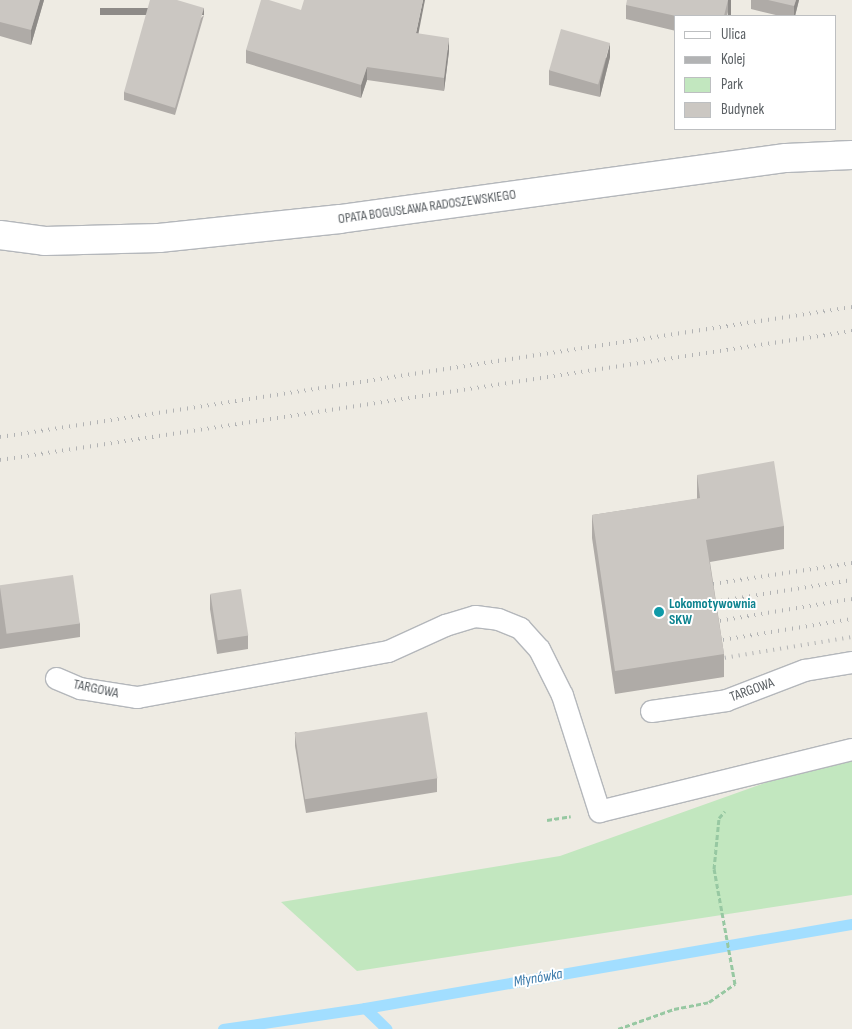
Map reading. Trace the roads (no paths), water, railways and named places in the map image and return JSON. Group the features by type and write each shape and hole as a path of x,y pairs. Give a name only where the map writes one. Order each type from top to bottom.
{"street":[{"name":"OPATA BOGUSŁAWA RADOSZEWSKIEGO","path":"0,235 45,241 159,238 340,219 786,158 852,155"}],"lane":[{"name":"TARGOWA","path":"56,678 80,688 137,697 352,660 388,651 446,625 475,616 498,619 520,628 539,649 562,695 599,811 755,771 852,749"},
{"name":"TARGOWA","path":"651,711 726,700 804,670 852,662"}],"waterway":[{"name":"Młynówka","path":"223,1029 365,1008 852,924"},
{"path":"365,1008 387,1029"}],"railway":[{"path":"0,437 852,307"},
{"path":"0,460 852,331"},
{"path":"699,586 852,563"},
{"path":"701,604 852,580"},
{"path":"706,623 852,599"},
{"path":"709,642 852,619"},
{"path":"711,660 852,637"}],"place":[{"name":"Lokomotywownia SKW","path":"659,612"}]}
